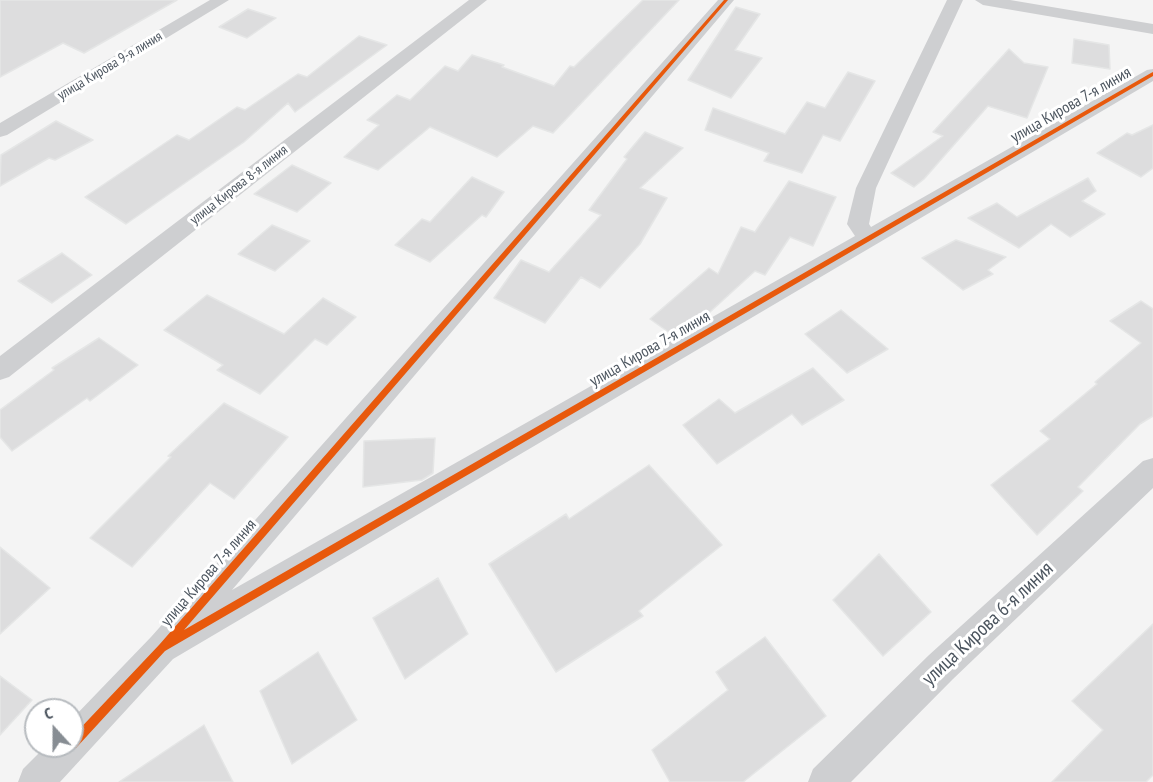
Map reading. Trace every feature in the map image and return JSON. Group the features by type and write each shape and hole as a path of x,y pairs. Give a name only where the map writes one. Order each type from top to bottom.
{"street":[{"name":"улица Кирова 9-я линия","path":"0,131 221,0"},
{"name":"улица Кирова 8-я линия","path":"0,370 479,0"},
{"name":"улица Кирова 7-я линия","path":"84,731 162,648 726,0"},
{"path":"867,238 858,224 866,188 955,0"},
{"path":"983,0 1153,30"},
{"name":"улица Кирова 7-я линия","path":"162,648 1153,74"},
{"name":"улица Кирова 6-я линия","path":"826,782 941,667 1153,470"},
{"name":"улица Кирова 7-я линия","path":"36,782 59,758"}],"building":[{"path":"0,0 177,0 84,53 63,43 0,77"},
{"path":"643,0 679,0 553,133 533,126 497,157 430,127 378,170 344,157 379,125 367,120 397,95 410,100 445,66 458,71 472,55 504,65 502,67 554,86 570,66 574,67"},
{"path":"736,7 760,14 735,50 762,58 731,98 688,80"},
{"path":"248,9 276,18 247,38 219,27"},
{"path":"359,36 387,45 295,112 288,103 244,142 126,224 85,197 177,135 189,140 237,107 245,110 298,74 307,77"},
{"path":"1074,39 1109,45 1110,69 1072,63"},
{"path":"1009,49 1024,63 1048,67 1027,118 988,106 924,179 914,187 891,173 943,136 933,132"},
{"path":"848,72 875,81 840,141 823,135 802,173 764,161 769,153 705,130 713,108 785,134 807,102 825,108"},
{"path":"56,121 93,140 55,160 49,158 0,186 1,155"},
{"path":"1153,125 1153,168 1141,177 1097,153 1127,133 1132,135"},
{"path":"645,132 683,148 640,188 667,198 640,244 600,288 581,277 545,323 494,298 521,260 549,272 601,215 589,210 627,159 624,157"},
{"path":"292,165 331,183 297,212 254,194"},
{"path":"472,177 504,192 486,217 482,215 430,262 395,245 422,219 430,222"},
{"path":"1088,178 1096,191 1082,201 1105,214 1070,237 1051,224 1019,248 968,218 997,203 1017,217"},
{"path":"789,181 836,197 813,246 790,237 765,275 755,271 699,322 674,336 650,319 709,268 718,274 741,227 755,232"},
{"path":"272,225 310,241 275,271 238,254"},
{"path":"956,240 1006,257 988,270 993,274 963,290 922,258"},
{"path":"62,253 92,275 52,303 18,281"},
{"path":"207,295 284,334 323,298 356,317 327,345 315,339 260,394 217,370 223,365 164,330"},
{"path":"1141,301 1153,309 1153,416 1140,424 1078,487 1083,491 1037,535 991,485 1050,439 1040,431 1097,384 1095,382 1141,343 1110,321"},
{"path":"841,310 888,349 847,373 805,334"},
{"path":"99,338 138,365 90,401 87,398 12,451 0,437 0,410 54,370 52,368"},
{"path":"813,368 844,400 802,425 792,414 717,464 683,425 719,399 735,413"},
{"path":"224,403 288,437 234,499 210,483 132,567 90,538 171,457 168,456"},
{"path":"435,438 433,473 422,480 363,487 364,441"},
{"path":"649,465 722,545 639,611 643,616 556,672 489,564 566,514 569,519"},
{"path":"0,547 50,588 0,634"},
{"path":"879,554 931,612 883,656 833,600"},
{"path":"438,578 468,634 405,679 373,618"},
{"path":"1153,624 1153,775 1146,782 1052,782 1103,730 1072,701"},
{"path":"765,637 826,716 743,782 670,782 652,750 728,690 716,672"},
{"path":"318,652 357,720 292,764 260,691"},
{"path":"0,676 29,698 24,698 24,709 0,735"},
{"path":"204,725 233,782 119,782"}],"cycle path":[{"path":"84,731 162,648 726,0"},
{"path":"162,648 1153,74"}]}
